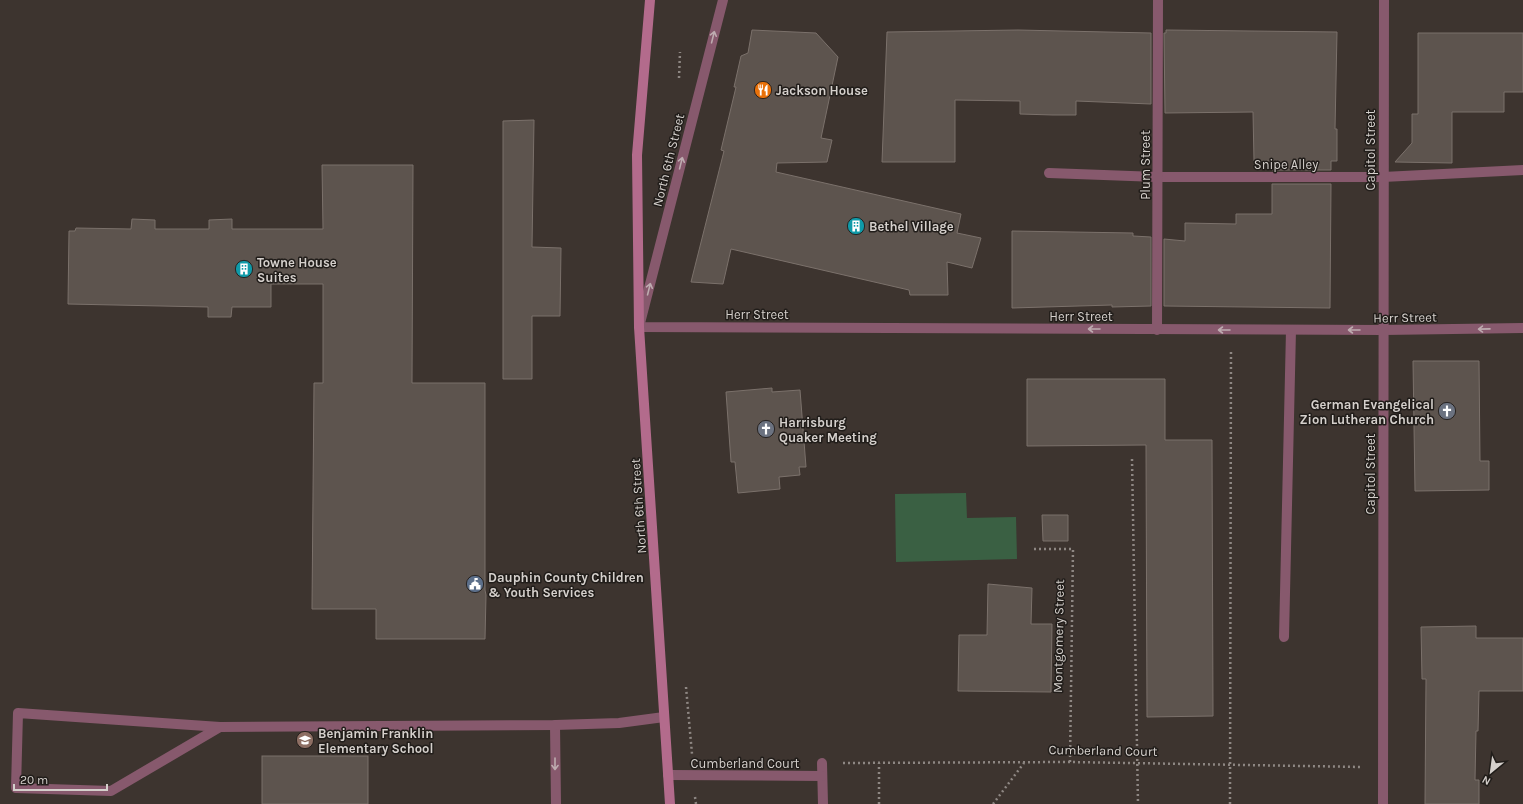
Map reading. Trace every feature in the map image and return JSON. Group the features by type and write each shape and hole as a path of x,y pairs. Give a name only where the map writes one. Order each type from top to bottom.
{"main road":[{"name":"North 6th Street","path":"650,0 637,155 639,327 670,804"}],"street":[{"name":"North 6th Street","path":"639,327 723,0"},
{"name":"Plum Street","path":"1157,330 1158,0"},
{"name":"Capitol Street","path":"1383,804 1384,0"},
{"name":"Snipe Alley","path":"1049,173 1158,177 1383,177 1523,170"},
{"name":"Herr Street","path":"639,327 1157,330 1384,330 1523,328"},
{"path":"1284,637 1291,330"},
{"path":"220,727 111,791 16,788 18,713 220,727 555,724 619,722 664,717"},
{"path":"555,724 556,804"},
{"path":"822,762 823,804"},
{"name":"Cumberland Court","path":"668,775 822,776"}],"path":[{"path":"1230,804 1231,330"},
{"path":"1132,459 1138,804"},
{"name":"Montgomery Street","path":"1034,549 1073,549 1070,762"},
{"name":"Cumberland Court","path":"822,762 1070,762 1383,767"},
{"path":"993,804 1024,762"},
{"path":"879,763 879,804"}],"green space":[{"path":"966,493 967,518 1016,517 1017,559 896,562 895,494"}],"building":[{"name":"Bethel Village","path":"752,30 816,33 838,57 821,138 832,140 827,162 777,163 776,172 961,214 957,233 981,238 972,268 947,262 948,295 910,295 909,290 731,249 723,284 691,282 724,151 721,150 736,87 734,87 741,56 748,53"},
{"path":"1018,30 1151,33 1151,104 1076,101 1076,115 1053,115 1020,114 1020,101 955,100 955,162 882,162 887,32"},
{"path":"1166,30 1337,32 1335,129 1337,129 1337,161 1331,161 1331,170 1272,170 1272,161 1254,161 1253,112 1165,113 1164,33 1166,33"},
{"path":"1418,33 1523,33 1523,92 1504,92 1504,112 1452,112 1452,163 1395,162 1412,143 1412,114 1418,114"},
{"path":"534,120 532,247 561,248 560,316 532,316 532,379 503,379 503,121"},
{"path":"322,165 413,165 412,383 485,383 485,639 376,639 376,609 312,609 314,383 323,383 323,284 271,284 271,307 232,307 231,317 208,317 208,307 68,304 69,231 75,231 76,228 131,229 132,219 155,220 155,229 209,229 209,220 232,219 232,229 323,229"},
{"path":"1272,184 1331,184 1330,308 1164,306 1164,239 1185,241 1185,223 1236,224 1236,214 1272,214"},
{"path":"1012,231 1133,233 1133,236 1151,237 1151,306 1112,307 1112,305 1012,308"},
{"name":"German Evangelical Zion Lutheran Church","path":"1413,361 1479,361 1480,461 1489,461 1489,490 1415,491"},
{"path":"1027,379 1165,379 1165,440 1212,440 1213,716 1147,717 1146,445 1027,446"},
{"name":"Harrisburg Quaker Meeting","path":"772,388 772,392 800,390 806,467 799,467 800,475 779,477 780,489 738,493 735,462 731,462 726,392"},
{"path":"1042,515 1068,515 1068,541 1043,541"},
{"path":"988,584 1032,588 1031,624 1052,624 1051,692 958,691 959,635 987,635"},
{"path":"1476,626 1476,638 1523,638 1523,691 1479,691 1478,731 1476,731 1475,780 1479,780 1479,804 1425,804 1426,679 1422,679 1421,627"},
{"path":"262,756 368,756 368,804 262,804"}],"place":[{"name":"Jackson House","path":"763,90"},
{"name":"Bethel Village","path":"856,226"},
{"name":"Towne House Suites","path":"244,269"},
{"name":"German Evangelical Zion Lutheran Church","path":"1447,411"},
{"name":"Harrisburg Quaker Meeting","path":"766,429"},
{"name":"Dauphin County Children & Youth Services","path":"475,584"},
{"name":"Benjamin Franklin Elementary School","path":"305,740"}]}
